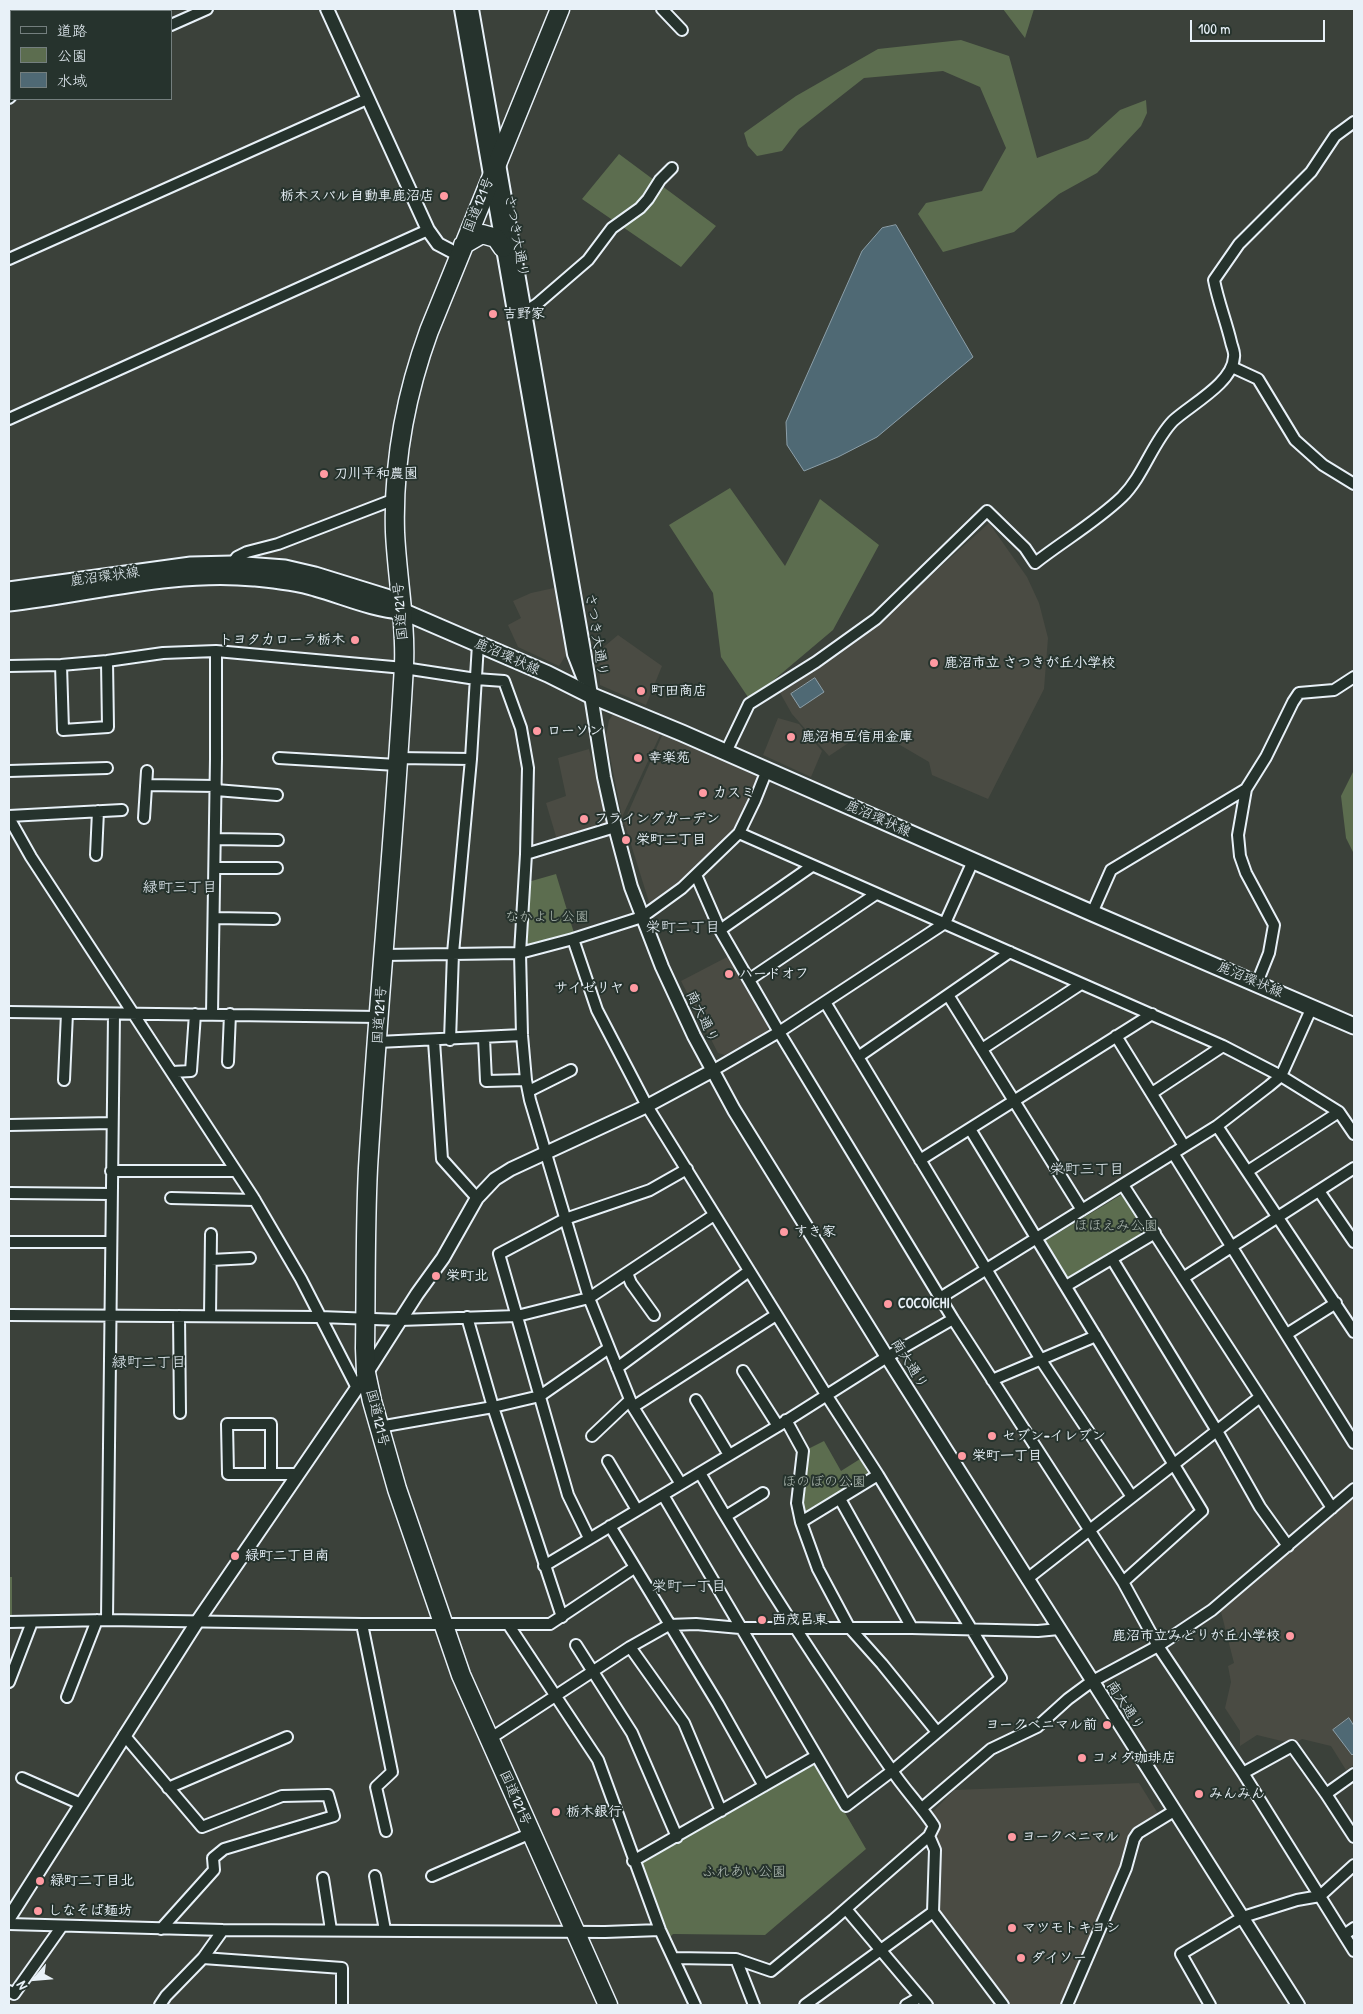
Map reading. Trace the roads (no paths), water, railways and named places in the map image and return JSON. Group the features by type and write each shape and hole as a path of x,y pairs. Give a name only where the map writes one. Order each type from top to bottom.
{"highway":[{"name":"国道121号","path":"560,9 461,250 416,366 408,400 395,499 397,562 405,644 368,1170 365,1319 366,1373 397,1489 461,1675 488,1740 608,2005"},
{"path":"461,250 482,234 496,238 503,248"}],"main road":[{"name":"鹿沼環状線","path":"9,590 183,566 232,564 285,568 323,577 386,597 402,611 590,695 726,752 1092,913 1257,982 1354,1026"},
{"name":"鹿沼環状線","path":"9,603 48,599 167,580 224,576 254,578 312,587 383,610 402,611"}],"street":[{"path":"172,25 207,9"},
{"path":"328,9 367,99 433,240 443,248 461,250"},
{"name":"さつき大通り","path":"461,9 574,654 590,695"},
{"name":"さつき大通り","path":"472,9 583,641 590,695"},
{"path":"662,9 682,30"},
{"path":"9,259 367,99"},
{"path":"726,752 749,704 816,662 876,619 988,511 1025,548 1035,564 1123,496 1173,422 1212,392 1232,367 1234,356 1214,280 1239,244 1311,172 1335,136 1354,122"},
{"path":"525,312 588,260 612,228 640,208 660,180 672,168"},
{"path":"9,419 428,230"},
{"path":"1232,367 1258,379 1295,440 1323,465 1354,484"},
{"path":"232,564 237,557 247,552 278,544 395,499"},
{"path":"450,1040 453,953 472,759 478,644"},
{"path":"212,1014 216,788 216,651"},
{"path":"9,666 107,661 164,653 216,651 404,668 476,679 504,681 521,728 528,768 526,854 520,953 522,1036 528,1086 545,1153 589,1298 631,1404 681,1484"},
{"path":"61,664 63,730 108,727 107,661"},
{"path":"1257,982 1269,953 1274,925 1250,881 1240,856 1238,836 1246,789 1266,757 1293,702 1299,694 1334,690 1354,677"},
{"name":"南大通り","path":"590,695 604,777 631,887 676,998 712,1071 887,1357 1298,2005"},
{"path":"279,758 397,762 472,759"},
{"path":"9,771 107,768"},
{"path":"384,955 520,953 573,939 642,917 696,875 739,833 767,770"},
{"path":"144,818 146,771"},
{"path":"146,785 216,788 277,795"},
{"path":"1092,913 1111,870 1246,789"},
{"path":"122,810 9,817 31,857 255,1200 357,1388"},
{"path":"96,855 98,811"},
{"path":"526,854 615,827"},
{"path":"739,833 876,894 945,922 1223,1046 1281,1076 1339,1112 1354,1134"},
{"path":"215,839 278,840"},
{"path":"9,1918 197,1622 357,1388 400,1320 443,1258 477,1198 503,1174 647,1106 779,1032 945,922 974,861"},
{"path":"720,930 812,866"},
{"path":"215,868 277,868"},
{"path":"696,875 720,930 779,1032 940,1298 1123,1582 1158,1646 1243,1774 1354,1951"},
{"path":"750,979 876,894"},
{"path":"214,918 274,919"},
{"path":"573,939 597,1010 647,1106 776,1315 878,1475 1001,1678 892,1771 846,1806 663,1495"},
{"path":"858,1057 1010,952"},
{"path":"982,1049 1081,984"},
{"path":"948,995 1082,1210"},
{"path":"825,1002 1041,1360 1132,1497"},
{"path":"940,1298 1217,1126 1281,1076 1312,1006"},
{"path":"9,1012 380,1017"},
{"path":"64,1080 67,1013"},
{"path":"67,1697 102,1620 114,1014"},
{"path":"172,1072 191,1071 195,1014"},
{"path":"228,1062 230,1014"},
{"path":"920,1160 1152,1014"},
{"path":"378,1042 522,1036"},
{"path":"1116,1036 1184,1146"},
{"path":"484,1038 486,1081 528,1086 571,1070"},
{"path":"434,1041 442,1159 477,1198"},
{"path":"1152,1093 1223,1046"},
{"path":"1248,1171 1339,1112"},
{"path":"9,1125 112,1123"},
{"path":"1217,1126 1354,1332"},
{"path":"970,1128 1202,1511 1123,1582"},
{"path":"1173,1153 1354,1443"},
{"path":"1183,1278 1354,1168"},
{"path":"589,1538 568,1495 499,1254 565,1219 650,1190 687,1170"},
{"path":"111,1171 236,1171"},
{"path":"1123,1185 1332,1508"},
{"path":"1319,1191 1354,1242"},
{"path":"9,1193 111,1194"},
{"path":"170,1198 255,1200"},
{"path":"9,1315 320,1317 400,1320 517,1316 589,1298 714,1215"},
{"path":"1066,1286 1155,1233"},
{"path":"210,1316 211,1234"},
{"path":"9,1242 110,1242"},
{"path":"211,1260 250,1258"},
{"path":"1112,1259 1217,1430 1260,1507 1288,1546"},
{"path":"618,1368 749,1271"},
{"path":"627,1273 654,1315"},
{"path":"1287,1334 1336,1303"},
{"path":"592,1436 631,1404 776,1315"},
{"path":"179,1316 180,1413"},
{"path":"467,1317 493,1407 562,1616"},
{"path":"544,1566 827,1396 887,1357 953,1319"},
{"path":"992,1380 1096,1336"},
{"path":"379,1427 493,1407 540,1396 609,1348"},
{"path":"743,1371 804,1451 796,1503 818,1569 849,1627 882,1664 936,1732"},
{"path":"1027,1579 1260,1397"},
{"path":"696,1400 729,1455"},
{"path":"271,1473 271,1424 227,1424 228,1474 297,1474"},
{"path":"608,1462 637,1510"},
{"path":"674,1958 736,1960 771,1971 789,1958 929,1836 934,1826 892,1771 794,1628 700,1472"},
{"path":"801,1522 878,1475"},
{"path":"922,1808 991,1749 1037,1728 1068,1699 1092,1682 1158,1646 1212,1610 1354,1489"},
{"path":"726,1516 763,1493"},
{"path":"840,1499 912,1628"},
{"path":"610,1526 718,1704 764,1786"},
{"path":"9,1622 102,1620 362,1624 550,1624 634,1568"},
{"path":"9,1682 32,1622"},
{"path":"362,1624 392,1772 376,1787 386,1830"},
{"path":"508,1624 554,1696 583,1734 598,1760 615,1803 633,1861 660,1930 695,2005"},
{"path":"488,1740 630,1646 669,1625 696,1624 740,1628 849,1627 1038,1631 1059,1629"},
{"path":"576,1645 632,1733 677,1837"},
{"path":"630,1646 684,1723 721,1811"},
{"path":"124,1735 202,1827 282,1796 328,1795 334,1816 224,1850 213,1858 214,1870 161,1929"},
{"path":"168,1788 287,1736"},
{"path":"1243,1774 1292,1746 1354,1837"},
{"path":"633,1861 816,1756"},
{"path":"1326,1794 1354,1774"},
{"path":"22,1778 81,1804"},
{"path":"1067,2005 1126,1868 1134,1840 1138,1833 1174,1811"},
{"path":"432,1876 531,1833"},
{"path":"929,1836 934,1850 933,1912 1003,2005"},
{"path":"1210,2005 1181,1954 1243,1917 1297,1900 1320,1896 1354,1865"},
{"path":"375,1876 385,1930"},
{"path":"323,1878 331,1930"},
{"path":"846,1909 927,2005"},
{"path":"805,2005 933,1912"},
{"path":"9,1924 223,1930 660,1930"},
{"path":"9,1991 14,1994 62,1926"},
{"path":"1344,1935 1354,1928"},
{"path":"160,2005 166,1996 203,1958 223,1930"},
{"path":"203,1958 342,1968 342,2005"},
{"path":"736,1960 754,2005"},
{"path":"906,2005 920,1997"}],"water":[{"path":"896,225 973,357 877,437 838,457 804,471 787,445 786,422 862,251 882,228"},
{"path":"815,678 824,692 800,708 791,694"},
{"path":"1349,1718 1354,1726 1354,1753 1352,1755 1333,1730"}],"place":[{"name":"栃木スバル自動車鹿沼店","path":"444,196"},
{"name":"吉野家","path":"493,314"},
{"name":"刀川平和農園","path":"324,474"},
{"name":"トヨタカローラ栃木","path":"355,640"},
{"name":"鹿沼市立 さつきが丘小学校","path":"934,663"},
{"name":"町田商店","path":"641,691"},
{"name":"ローソン","path":"537,731"},
{"name":"鹿沼相互信用金庫","path":"791,737"},
{"name":"幸楽苑","path":"638,758"},
{"name":"カスミ","path":"703,793"},
{"name":"フライングガーデン","path":"584,819"},
{"name":"栄町二丁目","path":"626,840"},
{"name":"ハードオフ","path":"729,974"},
{"name":"サイゼリヤ","path":"634,988"},
{"name":"すき家","path":"784,1232"},
{"name":"栄町北","path":"436,1276"},
{"name":"COCOICHI","path":"888,1304"},
{"name":"セブン-イレブン","path":"992,1436"},
{"name":"栄町一丁目","path":"962,1456"},
{"name":"緑町二丁目南","path":"235,1556"},
{"name":"西茂呂東","path":"762,1620"},
{"name":"鹿沼市立みどりが丘小学校","path":"1290,1636"},
{"name":"ヨークベニマル前","path":"1107,1725"},
{"name":"コメダ珈琲店","path":"1082,1758"},
{"name":"みんみん","path":"1199,1794"},
{"name":"栃木銀行","path":"556,1812"},
{"name":"ヨークベニマル","path":"1012,1837"},
{"name":"緑町二丁目北","path":"40,1881"},
{"name":"しなそば麺坊","path":"38,1911"},
{"name":"マツモトキヨシ","path":"1012,1928"},
{"name":"ダイソー","path":"1021,1958"}],"district":[{"name":"緑町三丁目","path":"180,888"},
{"name":"栄町二丁目","path":"683,928"},
{"name":"栄町三丁目","path":"1087,1170"},
{"name":"緑町二丁目","path":"149,1363"},
{"name":"栄町一丁目","path":"689,1587"}],"park label":[{"name":"なかよし公園","path":"547,917"},
{"name":"ほほえみ公園","path":"1116,1226"},
{"name":"ほのぼの公園","path":"824,1482"},
{"name":"ふれあい公園","path":"744,1872"}]}
